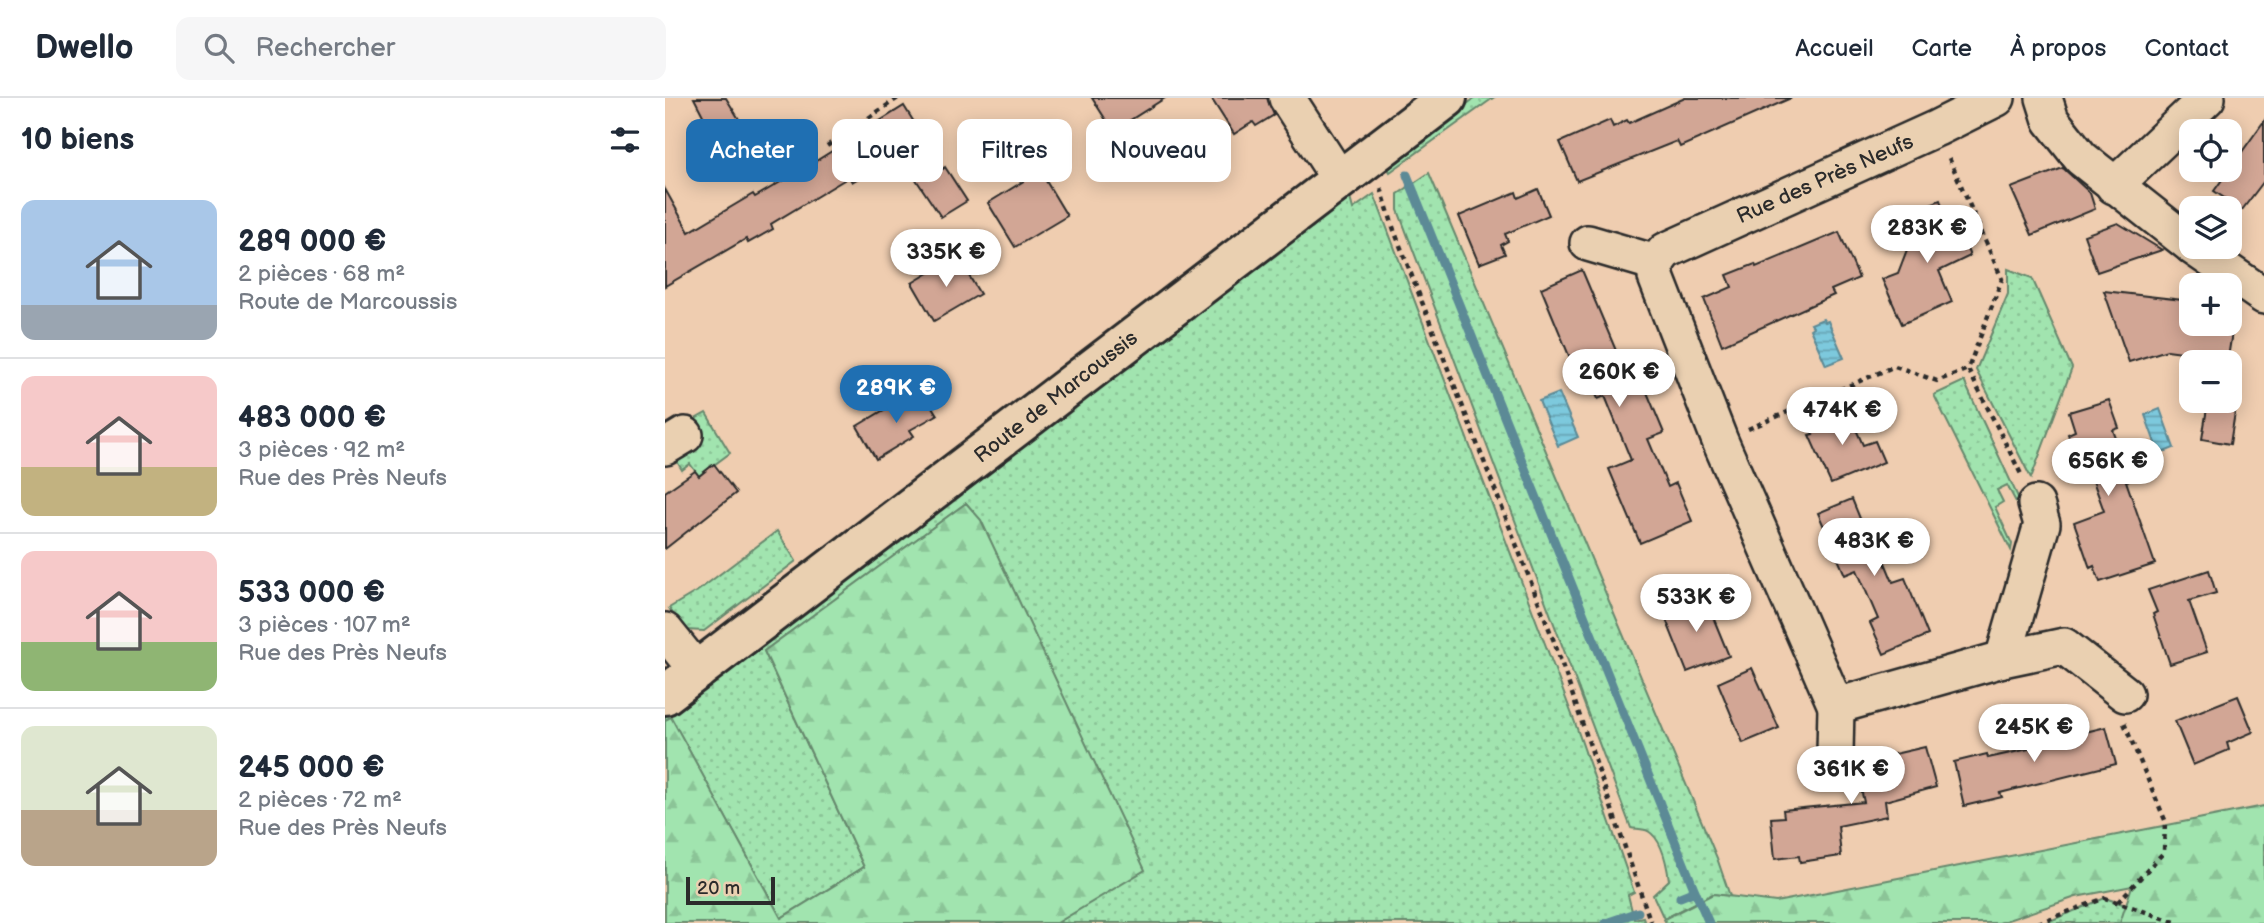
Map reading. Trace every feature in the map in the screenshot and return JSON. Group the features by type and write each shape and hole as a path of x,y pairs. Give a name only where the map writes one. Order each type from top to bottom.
{"main road":[{"name":"Route de Marcoussis","path":"665,695 698,673 1447,98"}],"street":[{"path":"1287,98 1340,180"},
{"name":"Rue des Près Neufs","path":"1657,263 1665,251 1937,128 1997,98"},
{"path":"2044,98 2051,120 2081,158 2179,236"},
{"path":"2114,186 2207,98"},
{"path":"1588,243 1657,263 1656,277 1720,441 1836,706 1835,753"},
{"path":"2211,259 2264,296"},
{"path":"2003,659 2042,524 2036,504"},
{"path":"665,631 698,673"},
{"path":"1836,706 2003,659 2064,646 2125,694"}],"path":[{"path":"827,146 898,98"},
{"path":"1937,128 2002,279 1968,369 2036,504"},
{"path":"1370,156 1394,230 1555,644 1651,923"},
{"path":"1720,441 1895,366 1937,381 1968,369"},
{"path":"2118,902 2164,852 2165,820 2118,710 2125,694"},
{"path":"2038,923 2105,898 2178,923"}],"green space":[{"path":"1475,98 1493,98 1390,172 1386,165"},
{"path":"1429,173 1717,858 1730,896 1713,894 1664,919 1653,895 1669,880 1663,853 1657,840 1648,831 1631,828 1398,210 1398,194"},
{"path":"1374,194 1574,720 1634,892 1628,895 1634,919 1643,917 1645,923 1057,923 1144,869 981,521 966,503 764,651 864,867 781,918 671,718 665,720 665,712 704,686 1350,198 1353,209"},
{"path":"2008,269 2032,278 2072,368 2031,478 1976,370 2008,294"},
{"path":"1964,381 2024,510 2023,515 2007,485 1997,490 2003,502 1995,507 2012,544 2011,550 1934,395"},
{"path":"706,413 730,453 699,476 690,464 682,470 675,458 690,422"},
{"path":"966,503 981,520 1145,870 1057,923 665,923 665,720 671,717 781,918 864,867 764,651"},
{"path":"777,531 796,561 704,631 685,630 669,608 699,590"},
{"path":"2264,806 2264,923 2120,923 2132,886 2076,897 1999,923 1666,923 1664,919 1713,894 1776,902"},
{"path":"2105,898 2178,923 2045,923"}],"water":[{"path":"1823,319 1828,321 1844,358 1826,365 1810,329 1813,327 1811,324"},
{"path":"1559,393 1578,437 1558,446 1539,401"},
{"path":"2160,409 2174,448 2159,454 2145,415"}],"building":[{"path":"694,98 726,98 739,119 705,119"},
{"path":"1092,98 1165,98 1132,119 1105,119"},
{"path":"1211,98 1267,98 1274,115 1256,126 1253,122 1234,134 1231,119 1224,119"},
{"path":"1685,98 1791,98 1680,147 1677,141 1577,181 1560,142 1610,120 1613,127 1627,120 1629,123"},
{"path":"904,106 912,119 883,119"},
{"path":"2264,121 2264,181 2242,210 2242,196 2221,196 2214,191 2220,182 2242,182 2242,152"},
{"path":"832,151 832,182 841,182 771,224 773,229 748,243 746,239 665,286 665,189 689,232 753,194 755,197 781,182 818,182 818,160"},
{"path":"945,167 967,201 941,217 918,182 943,182"},
{"path":"2063,168 2090,193 2095,209 2032,235 2011,188"},
{"path":"1022,182 1047,182 1067,216 1015,247 988,203"},
{"path":"1538,189 1549,215 1505,234 1508,241 1501,245 1505,254 1479,264 1459,216 1516,192 1518,198"},
{"path":"1940,200 1946,216 1952,213 1970,256 1939,271 1952,302 1902,324 1882,279 1898,273 1913,234 1926,229 1918,209"},
{"path":"2118,223 2162,250 2097,272 2084,235"},
{"path":"1839,232 1859,278 1831,290 1834,295 1722,345 1704,299 1732,287 1727,275 1755,264 1756,267"},
{"path":"957,256 980,294 934,321 912,283"},
{"path":"1582,270 1622,365 1628,362 1638,387 1644,385 1664,433 1648,439 1668,487 1676,483 1692,521 1640,543 1609,469 1631,460 1605,396 1598,399 1582,359 1572,363 1541,288"},
{"path":"2104,291 2179,300 2179,336 2231,336 2229,350 2167,350 2129,362"},
{"path":"923,392 937,415 910,430 914,436 876,459 857,426 894,404 896,408"},
{"path":"2109,400 2119,428 2113,430 2131,480 2126,481 2155,564 2100,582 2094,566 2090,568 2074,522 2104,511 2084,456 2077,458 2068,434 2075,431 2069,412"},
{"path":"1839,408 1844,421 1851,418 1863,445 1875,441 1884,462 1831,484 1809,435 1813,434 1807,420"},
{"path":"2206,413 2235,413 2230,444 2202,439"},
{"path":"714,464 736,493 665,549 665,492 695,471 699,476"},
{"path":"1852,499 1870,543 1876,541 1893,582 1905,578 1928,635 1884,654 1870,623 1878,619 1857,570 1845,575 1818,513"},
{"path":"2209,570 2216,593 2189,601 2207,652 2170,664 2153,614 2157,612 2148,590"},
{"path":"1704,595 1729,656 1687,672 1663,612"},
{"path":"1752,668 1779,728 1743,743 1718,683"},
{"path":"2238,696 2253,732 2227,743 2229,750 2193,765 2175,721"},
{"path":"2075,727 2077,734 2106,727 2116,764 2000,793 2002,797 1964,806 1954,762 1987,754 1988,758 2046,745 2043,735"},
{"path":"1925,747 1936,787 1885,801 1887,816 1838,826 1841,856 1800,862 1799,856 1775,859 1771,818 1784,817 1783,810 1864,802 1855,763"}],"waterway":[{"path":"1407,175 1695,891 1680,897"},
{"path":"1695,891 1709,923"},
{"path":"1606,923 1638,912"}]}
